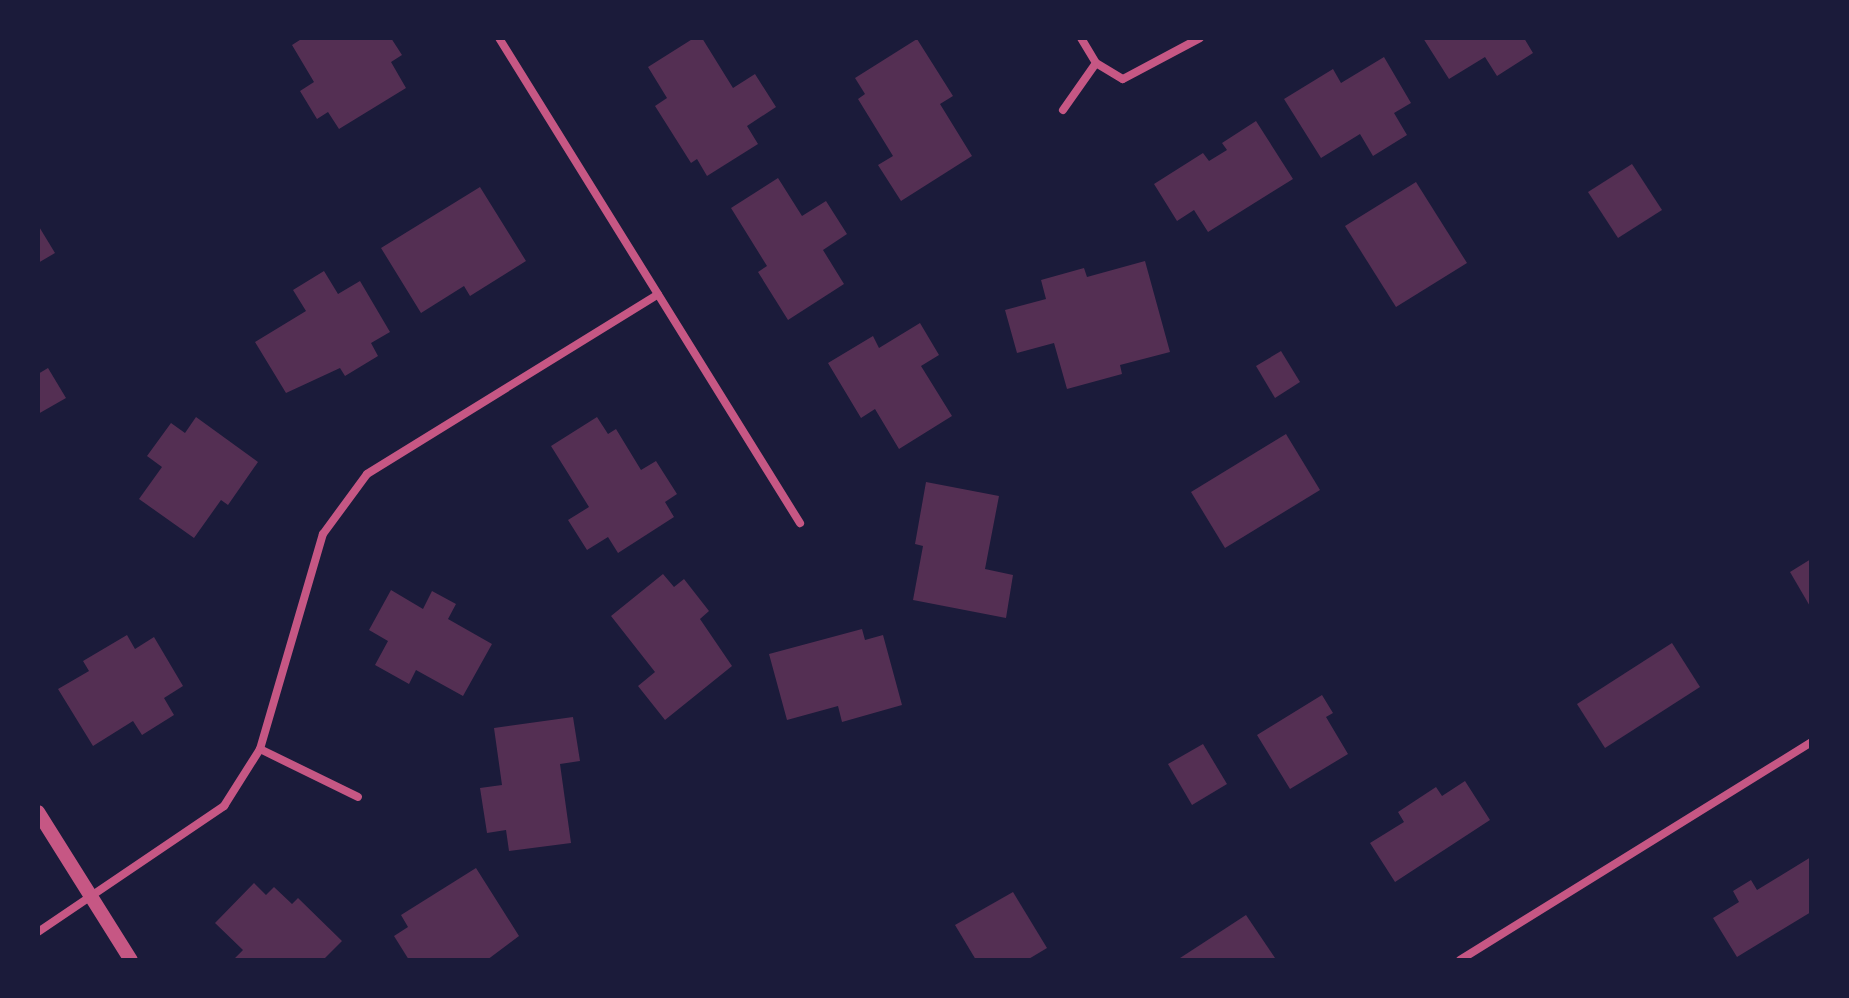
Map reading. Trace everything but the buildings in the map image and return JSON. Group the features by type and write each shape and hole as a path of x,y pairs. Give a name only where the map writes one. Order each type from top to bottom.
{"street":[{"path":"499,38 800,523"},
{"path":"1081,38 1096,63 1123,79 1200,38"},
{"path":"1063,110 1096,63"},
{"path":"38,932 224,806 260,749 323,534 367,474 658,294"},
{"path":"1460,960 1811,742"},
{"path":"260,749 358,797"},
{"path":"38,812 131,960"}]}
